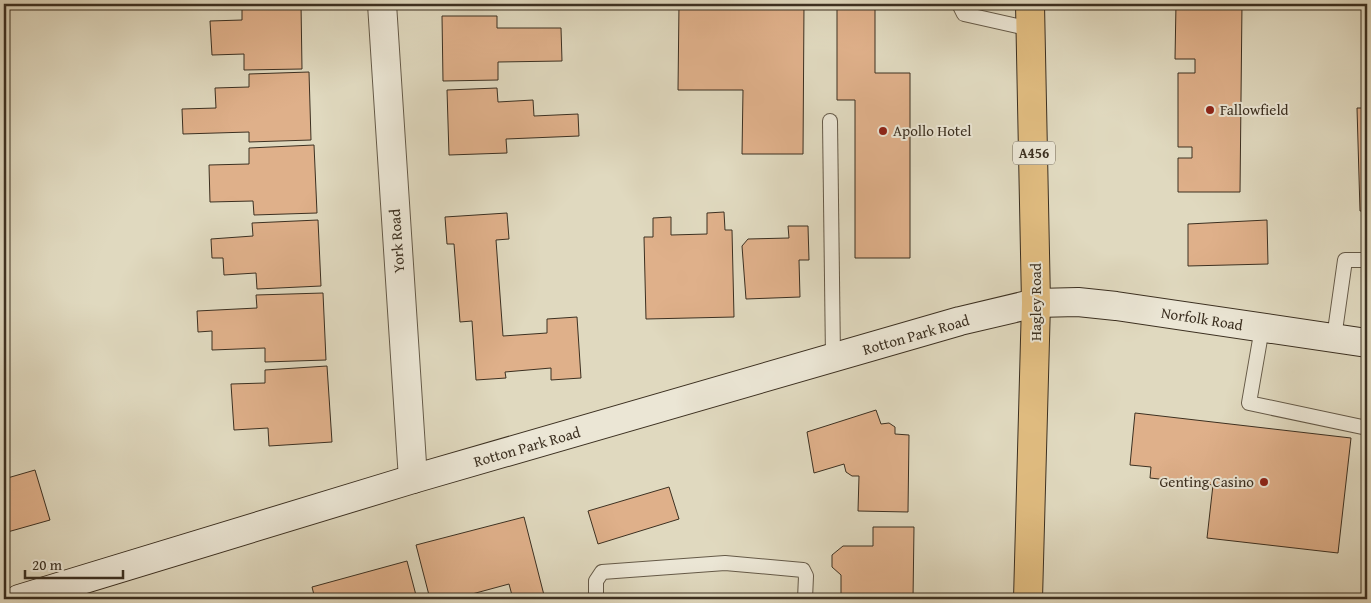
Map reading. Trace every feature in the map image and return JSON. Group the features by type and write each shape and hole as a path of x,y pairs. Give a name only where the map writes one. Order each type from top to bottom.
{"highway":[{"name":"Hagley Road","path":"1028,599 1036,303 1030,16"}],"main road":[{"name":"York Road","path":"382,4 412,479"},
{"name":"Rotton Park Road","path":"19,599 412,479 960,321 1036,303"},
{"name":"Norfolk Road","path":"1036,303 1116,306 1367,343"}],"lane":[{"path":"958,4 964,14 1030,16"},
{"path":"830,121 833,358"},
{"path":"1334,338 1345,260 1367,260"},
{"path":"1262,328 1249,403 1367,428"},
{"path":"596,599 596,581 602,572 726,564 803,570 806,576 805,599"}],"building":[{"path":"301,4 302,69 244,70 244,54 212,55 210,21 242,20 242,5"},
{"path":"679,4 804,4 803,154 742,154 743,90 678,90"},
{"name":"Apollo Hotel","path":"837,4 875,4 875,73 910,73 910,258 855,258 855,100 837,100"},
{"name":"Fallowfield","path":"1176,4 1242,4 1240,192 1178,192 1178,158 1192,158 1192,147 1178,147 1178,73 1195,73 1195,59 1175,59"},
{"path":"442,16 497,16 497,28 561,28 562,61 498,62 498,80 443,81"},
{"path":"309,72 311,140 249,142 249,132 183,134 182,109 216,108 215,88 249,87 249,74"},
{"path":"497,88 498,102 533,100 534,116 578,114 579,136 506,139 507,153 449,155 447,90"},
{"path":"1357,108 1367,108 1367,211 1360,211"},
{"path":"314,145 317,213 254,215 253,201 210,202 209,165 249,164 249,148"},
{"path":"724,212 725,230 732,230 734,317 646,319 644,237 653,237 653,218 671,217 671,235 707,234 707,213"},
{"path":"507,213 509,239 496,240 503,336 547,333 547,319 577,317 581,378 551,380 551,368 505,372 506,378 476,380 472,321 460,322 454,244 447,244 445,217"},
{"path":"318,220 321,286 257,289 256,273 224,275 223,258 212,258 211,239 253,236 252,223"},
{"path":"1267,220 1268,264 1188,266 1188,224"},
{"path":"788,226 808,226 809,260 799,260 800,297 746,299 742,246 748,239 789,238"},
{"path":"323,293 326,360 265,362 265,348 212,350 212,331 198,332 197,311 257,308 256,295"},
{"path":"327,366 332,442 269,446 268,428 234,430 231,384 265,383 265,370"},
{"path":"876,410 881,424 889,423 895,427 895,434 909,435 908,512 858,511 859,476 852,476 846,472 844,464 814,473 807,432"},
{"name":"Genting Casino","path":"1135,413 1351,438 1338,553 1207,538 1213,485 1150,478 1151,467 1130,465"},
{"path":"35,470 50,520 4,533 4,479"},
{"path":"669,487 679,519 598,544 588,511"},
{"path":"524,517 545,599 513,599 509,584 461,597 461,599 430,599 416,545"},
{"path":"873,527 914,527 913,599 841,599 841,575 832,567 832,555 843,546 873,546"},
{"path":"407,561 417,599 315,599 312,587"}],"place":[{"name":"Fallowfield","path":"1210,110"},
{"name":"Apollo Hotel","path":"883,131"},
{"name":"Genting Casino","path":"1264,482"}]}
